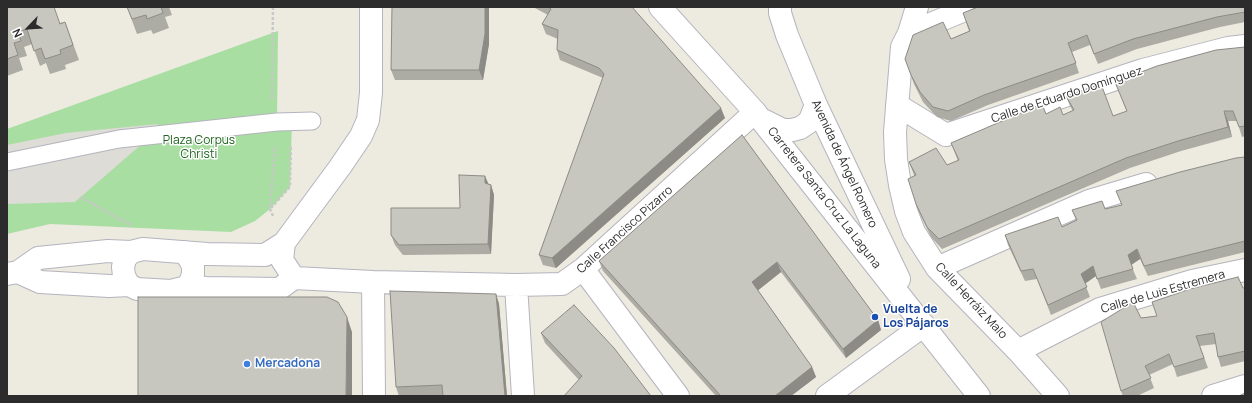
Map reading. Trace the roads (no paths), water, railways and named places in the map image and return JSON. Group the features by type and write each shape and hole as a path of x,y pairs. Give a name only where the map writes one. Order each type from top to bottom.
{"street":[{"path":"12,273 38,258 108,251 137,250 207,254 265,254 284,242 357,142 368,120 371,93 371,7"},
{"name":"Carretera Santa Cruz La Laguna","path":"660,7 758,115 979,396"},
{"name":"Avenida de Ángel Romero","path":"780,7 780,13 787,36 816,105 921,321"},
{"name":"Calle Herráiz Malo","path":"917,7 909,33 902,47 895,132 896,159 906,211 914,232 937,268 1018,351 1058,396"},
{"path":"909,33 972,7"},
{"name":"Calle de Eduardo Domínguez","path":"897,105 946,135 1143,70 1228,48 1245,46"},
{"path":"758,115 783,130 792,130 800,128 809,122 816,105"},
{"name":"Calle Francisco Pizarro","path":"294,278 373,282 516,285 562,284 584,269 758,115"},
{"path":"7,162 119,139 275,122 312,121"},
{"path":"937,268 1089,201 1163,179"},
{"path":"137,250 124,259 122,267 124,276 130,285 136,289 171,291 188,286 206,288 280,288 294,278 282,260 284,242"},
{"path":"184,252 193,266 193,274 188,286"},
{"path":"584,269 678,396"},
{"name":"Calle de Luis Estremera","path":"1018,351 1100,309 1192,281 1245,270"},
{"path":"12,273 40,282 109,286 130,285"},
{"path":"373,282 374,396"},
{"path":"516,285 523,396"},
{"path":"827,396 921,321"},
{"path":"1213,396 1245,386"}],"place":[{"name":"Vuelta de Los Pájaros","path":"875,317"},
{"name":"Mercadona","path":"247,364"}],"park label":[{"name":"Plaza Corpus Christi","path":"199,148"}]}
